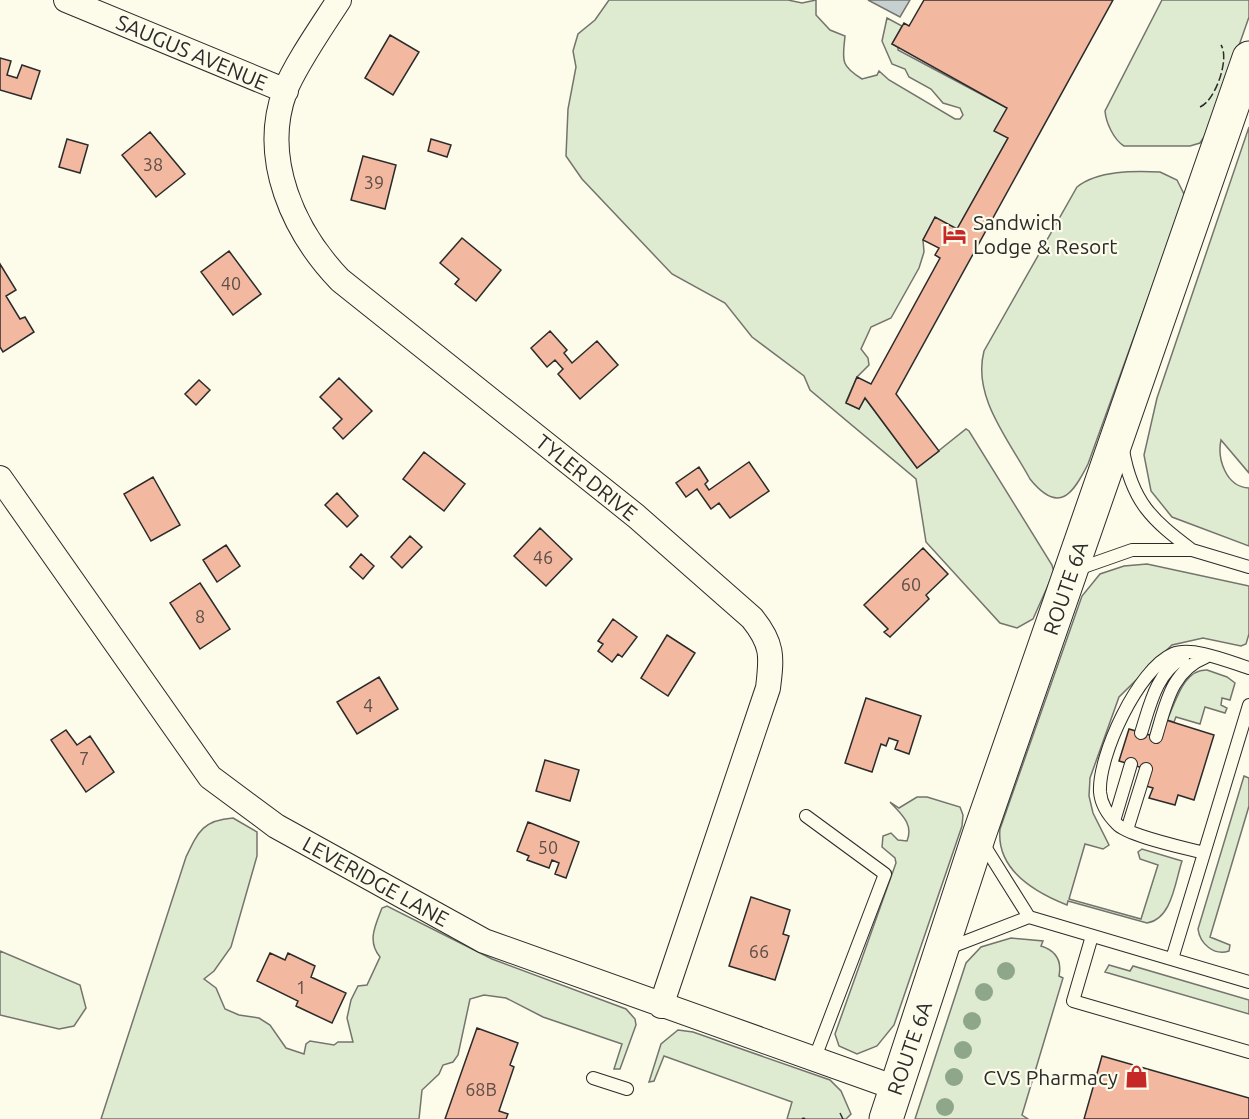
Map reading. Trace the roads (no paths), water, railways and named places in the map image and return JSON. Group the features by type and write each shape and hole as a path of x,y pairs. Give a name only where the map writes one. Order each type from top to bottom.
{"main road":[{"name":"ROUTE 6A","path":"885,1119 979,835 1249,58"}],"street":[{"name":"SAUGUS AVENUE","path":"66,0 285,91"},
{"name":"TYLER DRIVE","path":"339,0 285,91 277,136 278,164 285,192 299,224 325,264 340,280 636,516 752,618 767,637 772,659 768,688 661,1006"},
{"name":"LEVERIDGE LANE","path":"0,478 210,777 276,826 484,941 896,1088"}],"lane":[{"path":"1120,431 1126,470 1148,513 1192,550"},
{"path":"1071,572 1132,550 1192,550 1249,567"},
{"path":"1142,733 1154,691 1173,663 1192,653"},
{"path":"1204,854 1129,831 1114,821 1103,804 1101,779 1124,711 1142,682 1158,665 1172,655 1192,653 1249,668"},
{"path":"1156,737 1169,695 1184,668 1207,656"},
{"path":"1172,959 1249,705"},
{"path":"1114,821 1131,764"},
{"path":"1129,831 1146,769"},
{"path":"806,816 885,874 814,1060"},
{"path":"979,835 1029,917"},
{"path":"942,950 1029,917 1249,982"},
{"path":"1092,936 1073,1001 1249,1052"},
{"path":"593,1078 627,1089"}],"place":[{"name":"Sandwich Lodge & Resort","path":"955,234"},
{"name":"CVS Pharmacy","path":"1136,1077"}]}
